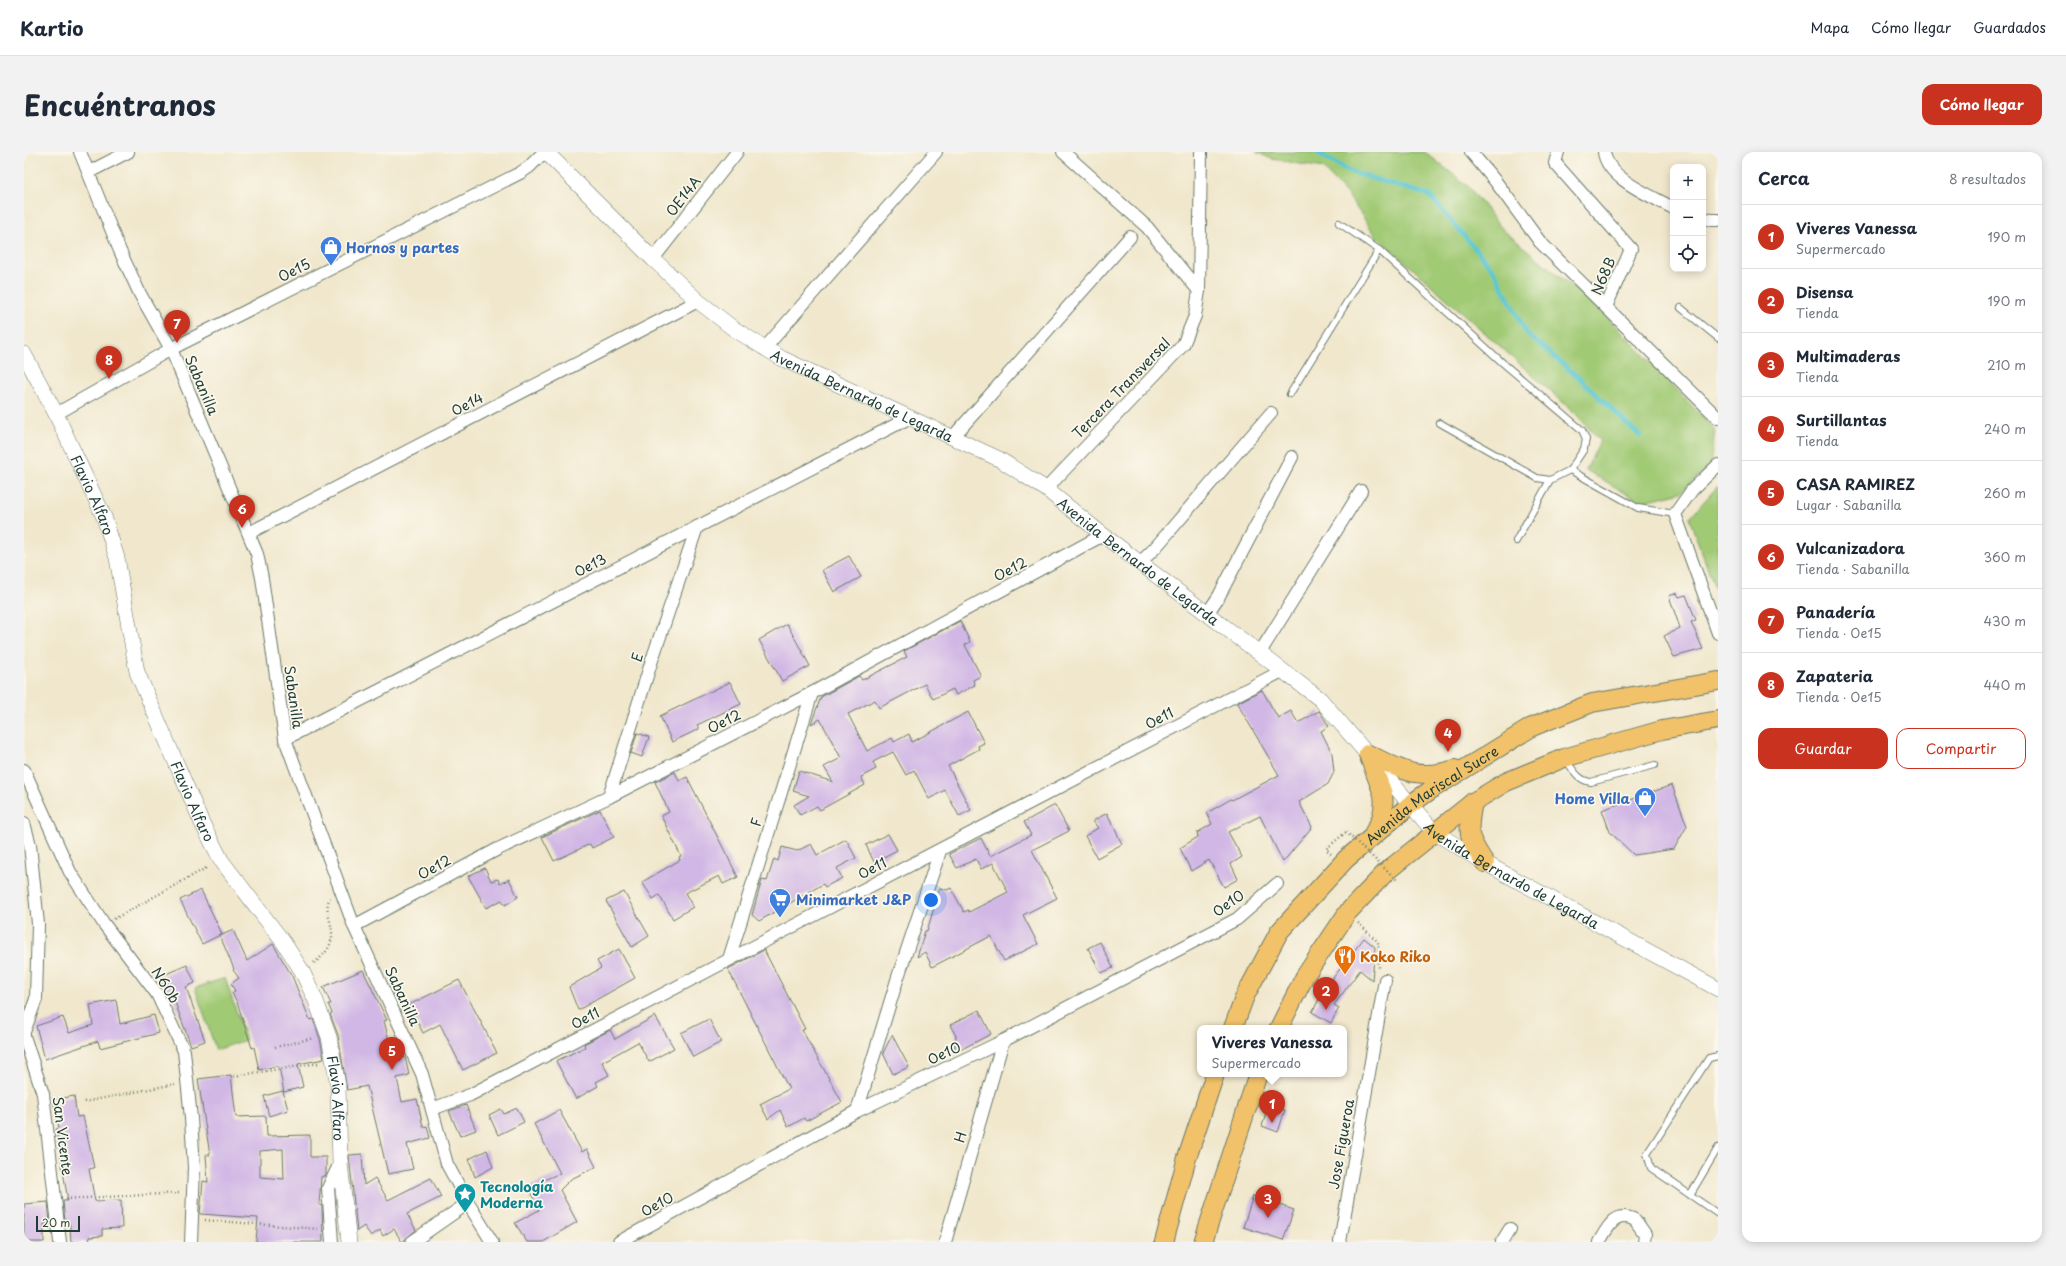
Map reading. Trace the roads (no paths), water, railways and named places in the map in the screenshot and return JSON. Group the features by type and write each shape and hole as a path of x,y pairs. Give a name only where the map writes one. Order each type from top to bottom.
{"main road":[{"name":"Avenida Mariscal Sucre","path":"1234,1025 1245,996 1279,932 1340,864 1411,804 1476,761 1532,727 1592,703 1718,681"},
{"path":"1280,1025 1305,976 1348,912 1387,871 1473,802 1506,782 1564,758 1662,730 1718,720"},
{"path":"1368,754 1406,772 1417,775 1444,772 1476,761"},
{"path":"1368,754 1383,794 1384,801 1380,822 1370,838"},
{"path":"1473,802 1469,836 1473,846 1485,863"},
{"path":"1164,1242 1187,1158 1214,1077"},
{"path":"1203,1242 1257,1077"}],"street":[{"name":"Sabanilla","path":"80,152 126,265 170,349 257,554 262,578 285,739 354,926 422,1074 447,1164 468,1203 492,1242"},
{"path":"89,172 128,152"},
{"name":"Avenida Bernardo de Legarda","path":"545,152 653,259 698,301 734,329 764,349 999,459 1046,489 1103,535 1320,699 1434,832 1485,863 1718,989"},
{"name":"Oe15","path":"56,414 170,349 520,173 545,152"},
{"name":"OE14A","path":"653,259 737,152"},
{"path":"764,349 936,152"},
{"path":"1064,152 1147,227 1199,291"},
{"name":"Tercera Transversal","path":"1046,489 1183,345 1195,316 1199,291 1201,152"},
{"path":"1471,152 1496,182 1540,242 1606,307"},
{"name":"N68B","path":"1558,152 1555,163 1631,249 1619,281 1606,307 1718,418"},
{"path":"1604,152 1605,156 1620,178 1670,206"},
{"path":"1706,219 1718,220"},
{"path":"952,438 1130,237"},
{"name":"Oe14","path":"249,533 698,301"},
{"name":"Flavio Alfaro","path":"24,354 56,414 104,517 117,558 137,672 202,823 221,860 284,943 302,971 316,1001 329,1035 338,1085 340,1163 349,1242"},
{"path":"1140,563 1155,548 1272,413"},
{"name":"Oe13","path":"285,739 909,418"},
{"path":"1207,614 1219,596 1292,458"},
{"path":"1718,465 1692,490 1675,514 1718,633"},
{"path":"1260,654 1361,491"},
{"name":"E","path":"609,797 652,660 697,527"},
{"name":"Oe12","path":"354,926 498,849 609,797 812,693 1103,535"},
{"name":"Oe11","path":"432,1109 470,1095 729,959 940,851 1282,671"},
{"name":"F","path":"729,959 812,693"},
{"name":"N60b","path":"24,770 70,872 104,924 157,994 184,1051 191,1118 194,1193 191,1242"},
{"path":"24,823 30,845 38,924 36,999 24,1032"},
{"path":"857,1111 897,980 940,851"},
{"name":"Oe10","path":"620,1242 857,1111 1003,1041 1237,919 1277,884"},
{"name":"Jose Figueroa","path":"1340,1242 1385,980"},
{"name":"San Vicente","path":"24,1036 43,1094 60,1242"},
{"name":"H","path":"945,1242 1003,1041"},
{"path":"332,1242 328,1188 340,1163"},
{"path":"412,1242 468,1203"},
{"path":"1599,1242 1614,1219 1620,1217 1635,1220 1645,1234 1644,1242"},
{"path":"1502,1242 1510,1229"}],"lane":[{"path":"1339,223 1378,250 1504,364 1582,430 1586,439 1584,449 1570,470 1550,480 1516,541"},
{"path":"1290,394 1378,250"},
{"path":"1681,308 1718,338"},
{"path":"1440,423 1538,478 1550,480"},
{"path":"1570,470 1638,508 1675,514"},
{"path":"1564,758 1578,777 1584,781 1591,782 1654,764"},
{"path":"1718,1056 1709,1058 1647,1154 1651,1168 1718,1214"},
{"path":"1690,1195 1718,1148"}],"waterway":[{"path":"1316,152 1351,172 1429,195 1494,271 1527,334 1578,377 1640,436"}],"place":[{"name":"Hornos y partes","path":"331,266"},
{"name":"Panadería","path":"177,343"},
{"name":"Zapateria","path":"109,379"},
{"name":"Vulcanizadora","path":"242,528"},
{"name":"Surtillantas","path":"1448,752"},
{"name":"Home Villa","path":"1645,818"},
{"name":"Minimarket J&P","path":"780,918"},
{"name":"Koko Riko","path":"1345,976"},
{"name":"Disensa","path":"1326,1010"},
{"name":"CASA RAMIREZ","path":"392,1070"},
{"name":"Viveres Vanessa","path":"1272,1123"},
{"name":"Tecnología Moderna","path":"465,1214"},
{"name":"Multimaderas","path":"1268,1218"}]}
